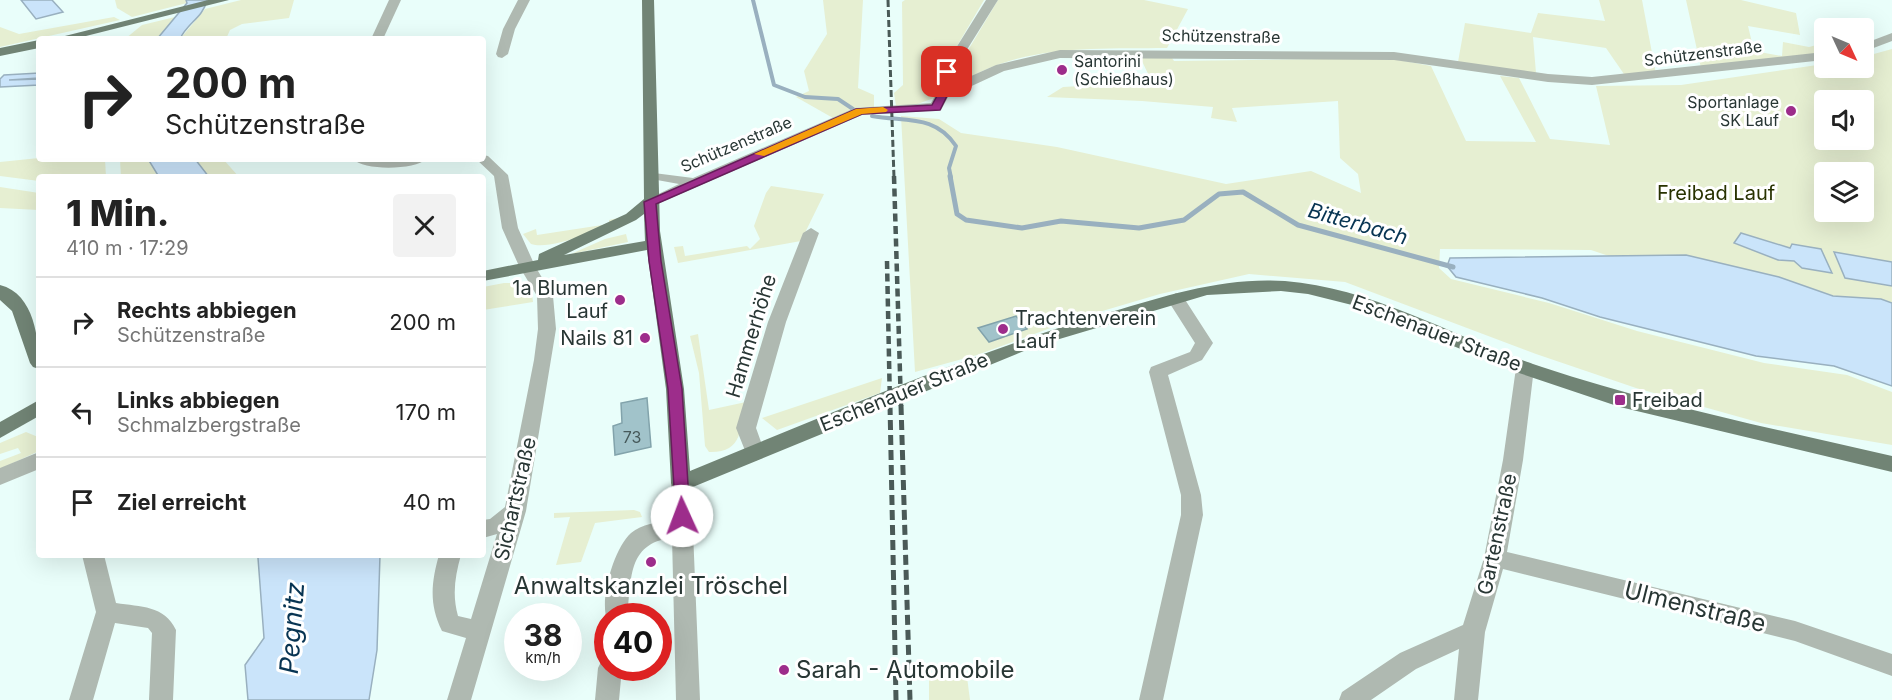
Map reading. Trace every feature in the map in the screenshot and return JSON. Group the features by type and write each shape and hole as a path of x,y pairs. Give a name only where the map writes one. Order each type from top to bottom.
{"main road":[{"path":"73,36 223,0"},
{"path":"648,0 650,202 653,245 675,389 681,483"},
{"path":"0,52 36,45"},
{"path":"527,266 632,217 650,202"},
{"path":"580,242 632,231 642,232 653,245"},
{"path":"486,275 527,266 566,261 631,246 653,245"},
{"name":"Eschenauer Straße","path":"681,483 906,390 1030,342 1206,290 1281,286 1308,289 1393,312 1525,368 1620,400 1892,464"},
{"path":"0,290 20,309 36,354"},
{"path":"0,431 36,409"}],"street":[{"path":"378,36 395,0"},
{"path":"501,54 509,29 524,0"},
{"path":"943,94 947,72 992,0"},
{"path":"1874,44 1892,37"},
{"name":"Schützenstraße","path":"650,202 860,111 936,107 943,94 1000,68 1028,60 1072,53 1394,56 1548,78 1592,81 1814,57"},
{"path":"367,162 372,164 391,162"},
{"name":"Sichartstraße","path":"459,700 515,511 547,330 544,296 510,228 501,175 486,162"},
{"path":"651,175 694,182"},
{"name":"Hammerhöhe","path":"755,453 746,428 781,312 811,233"},
{"path":"1151,700 1192,515 1191,495 1158,372 1196,356 1204,343 1176,299"},
{"name":"Gartenstraße","path":"1466,700 1473,632 1495,558 1513,460 1525,368"},
{"path":"0,477 36,461"},
{"path":"681,483 688,700"},
{"path":"486,528 496,526 515,511"},
{"path":"617,603 624,559 633,546 649,533 681,528"},
{"path":"81,700 107,612 94,558"},
{"path":"449,558 444,574 442,609 450,624 480,632"},
{"name":"Ulmenstraße","path":"1495,558 1795,631 1892,665"},
{"path":"107,612 156,619 164,630 161,700"},
{"path":"1350,700 1408,661 1473,632"},
{"path":"607,700 609,681"}],"green space":[{"path":"115,0 186,0 187,3 132,17 117,8"},
{"path":"241,0 294,0 289,18 242,24 230,30 227,36 182,36 205,9"},
{"path":"823,0 863,0 858,88 874,95 874,107 857,108 833,118 796,97 809,91 804,71 827,34"},
{"path":"905,0 984,0 947,63 934,98 912,106 896,106 894,93 903,85 902,2"},
{"path":"998,0 1144,0 1188,9 1167,48 1065,51 1016,59 969,78 955,72"},
{"path":"1599,0 1642,0 1656,74 1626,77 1606,48 1533,37 1536,73 1458,62 1465,23 1531,33 1538,13 1605,21"},
{"path":"1686,0 1741,0 1796,13 1800,35 1748,26 1754,51 1782,56 1783,42 1809,47 1814,46 1814,55 1701,68"},
{"path":"114,17 120,20 49,36 36,36 36,39 0,47 0,27 19,34"},
{"path":"175,17 159,36 129,36 142,25"},
{"name":"Freibad Lauf","path":"1892,49 1892,303 1881,299 1833,296 1779,277 1686,255 1615,258 1591,250 1440,249 1439,268 1451,279 1549,303 1637,331 1764,363 1847,375 1892,392 1892,445 1761,423 1636,388 1536,354 1345,282 1249,274 1160,294 1072,320 977,355 915,372 901,116 939,119 961,133 1057,147 1226,184 1311,171 1361,193 1358,174 1340,158 1338,101 1232,108 1237,122 1211,118 1213,107 1047,97 1063,87 1152,82 1140,57 1172,58 1174,61 1388,58 1431,66 1466,141 1536,142 1500,76 1519,78 1550,139 1610,145 1596,86 1681,85 1814,65 1814,78 1874,78 1874,54"},
{"path":"36,158 36,162 105,162 106,174 36,174 36,181 0,176 0,162"},
{"path":"120,162 150,162 157,174 121,174"},
{"path":"197,162 226,162 236,174 207,174"},
{"path":"771,186 824,194 801,241 678,263 674,247 683,246 685,256 747,246 750,249 760,239 754,226 766,193"},
{"path":"0,187 36,193 36,210 0,208"},
{"path":"623,217 609,224 609,220"},
{"path":"609,224 564,241 540,245 531,244 523,234 536,229 537,235"},
{"path":"626,234 628,242 571,254 605,239"},
{"path":"520,283 532,294 533,302 486,310 486,286"},
{"path":"698,334 709,410 746,402 738,438 734,444 720,451 709,452 705,446 699,373 690,336"},
{"path":"882,378 880,393 777,430 762,418"},
{"path":"26,432 36,436 36,452 0,469 0,461 21,453 18,448 0,454 0,443"},
{"path":"634,510 640,512 642,517 595,523 581,562 556,565 570,517 554,518 554,513"},
{"path":"967,677 970,700 929,700 929,679"}],"water":[{"path":"21,0 52,0 63,12 36,19"},
{"path":"186,0 207,0 202,11 182,36 160,36 187,3"},
{"path":"36,73 36,78 9,80 36,79 36,85 0,87 0,79 4,75"},
{"path":"150,162 197,162 207,174 157,174"},
{"path":"1741,233 1790,248 1792,244 1821,249 1832,273 1802,268 1794,261 1778,260 1734,243"},
{"path":"1834,252 1892,262 1892,286 1845,278"},
{"path":"1686,255 1779,277 1833,296 1881,299 1892,303 1892,386 1834,366 1756,356 1600,317 1542,298 1456,277 1447,266 1450,258"},
{"name":"Pegnitz","path":"258,558 380,558 377,650 369,700 248,700 245,665 264,638"}],"building":[{"name":"Trachtenverein Lauf","path":"1016,316 1027,329 989,342 978,328"},
{"path":"647,398 651,447 615,455 613,426 622,423 621,403"}],"waterway":[{"name":"Bitterbach","path":"753,0 774,85 805,97 838,99 853,109"},
{"name":"Bitterbach","path":"872,116 918,121 929,124 948,136 956,146 949,168 951,178"},
{"name":"Bitterbach","path":"950,176 957,214 966,220 1022,228 1061,221 1139,228 1184,220 1219,194 1243,192 1298,225 1453,267"}],"railway":[{"path":"888,0 894,178"},
{"path":"894,176 901,406"},
{"path":"887,261 890,406"},
{"path":"890,405 896,700"},
{"path":"901,405 910,700"}],"slow traffic":[{"path":"760,154 860,111 883,110"}],"place":[{"name":"Santorini (Schießhaus)","path":"1062,70"},
{"name":"Sportanlage SK Lauf","path":"1791,111"},
{"name":"1a Blumen Lauf","path":"620,300"},
{"name":"Trachtenverein Lauf","path":"1003,329"},
{"name":"Nails 81","path":"645,338"},
{"name":"Freibad","path":"1620,400"},
{"name":"Anwaltskanzlei Tröschel","path":"651,562"},
{"name":"Sarah - Automobile","path":"784,670"}],"route":[{"path":"682,516 675,389 655,261 650,202 860,111 936,107 943,94 947,72"}]}
